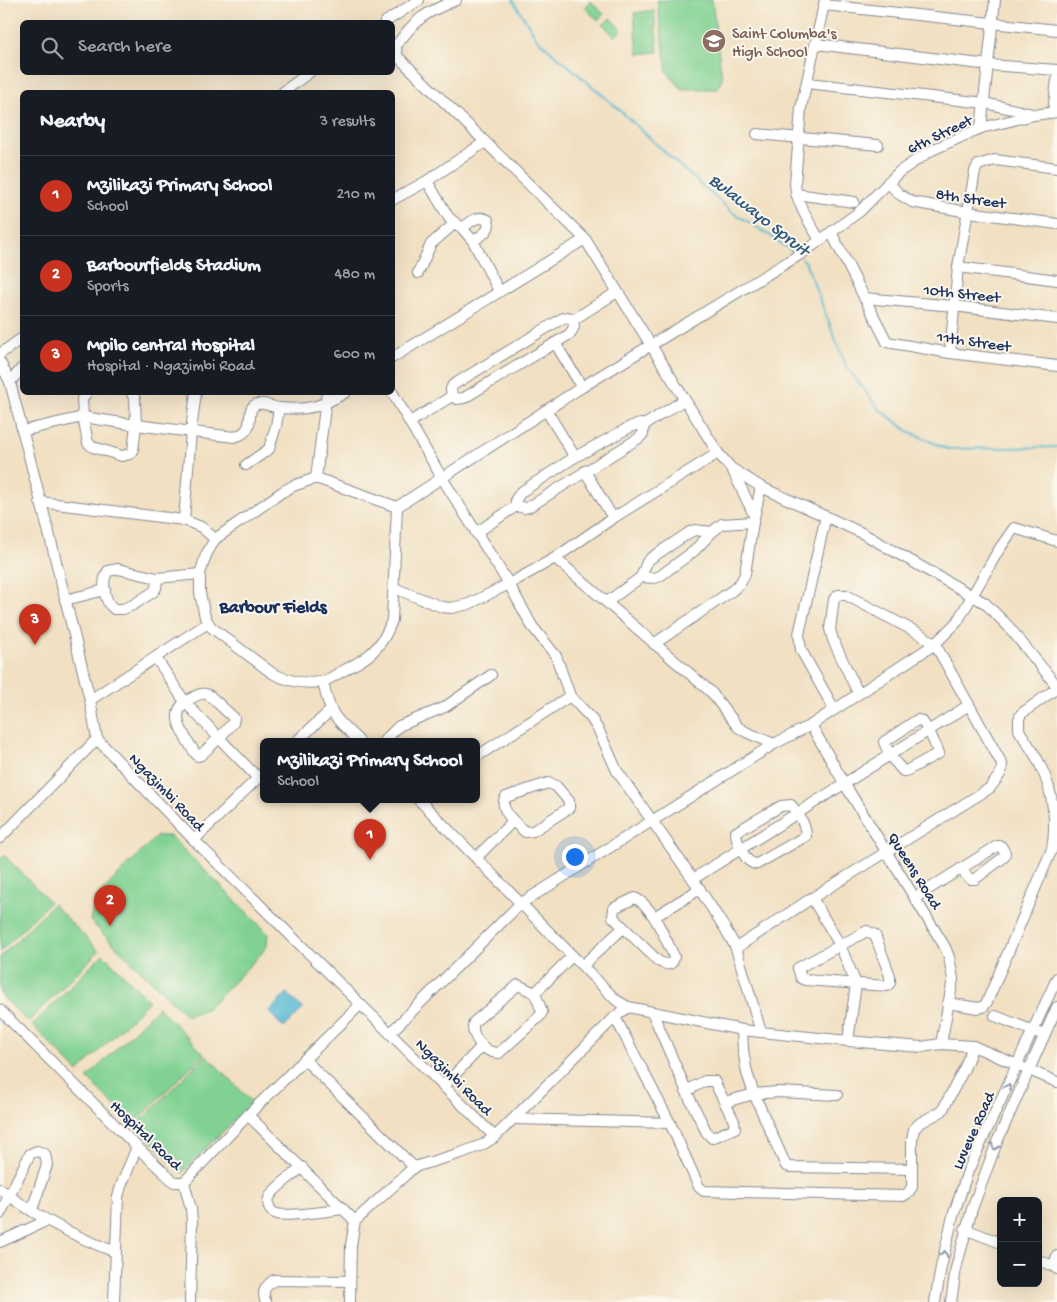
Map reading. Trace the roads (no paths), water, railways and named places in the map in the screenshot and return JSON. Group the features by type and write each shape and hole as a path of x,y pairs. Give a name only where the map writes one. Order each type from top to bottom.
{"street":[{"path":"388,20 420,0"},
{"path":"456,0 420,17 414,22 396,46 395,52 400,61 585,239 684,400 718,453 731,468 760,487 862,533 985,602 998,614 1057,687 1020,714 1018,725 1019,730 1041,765 1050,788 1055,834 1052,849 987,1002 983,1007 978,1008 948,1003"},
{"path":"981,128 995,0"},
{"path":"820,240 800,207 796,194 797,137 801,108 824,2 1057,30"},
{"path":"816,44 989,65 1057,70"},
{"path":"286,90 306,75"},
{"path":"1055,112 1057,80"},
{"path":"807,84 985,103 1034,114"},
{"name":"6th Street","path":"397,507 582,387 804,252 859,212 888,182 907,166 930,151 981,128 1034,114 1055,112"},
{"path":"757,134 878,145"},
{"path":"395,198 427,181 485,142"},
{"path":"950,353 958,267 975,171 978,165 994,160 1057,168"},
{"path":"427,181 446,213 459,225 472,242 499,290"},
{"name":"8th Street","path":"888,182 899,194 912,202 1057,224"},
{"path":"796,194 854,202"},
{"path":"418,273 431,244 459,225 482,217 488,220 490,224 488,229 472,242"},
{"path":"832,232 864,298"},
{"path":"395,356 499,290 585,239"},
{"path":"958,267 1057,280"},
{"path":"573,320 617,292"},
{"name":"10th Street","path":"864,298 954,306 1057,319"},
{"name":"11th Street","path":"864,298 887,342 950,353 1057,366"},
{"path":"452,396 451,389 453,385 563,318 573,320"},
{"path":"452,396 458,399 464,398 555,343 574,331 573,320"},
{"path":"0,354 20,339"},
{"path":"555,343 582,387"},
{"path":"0,362 10,382 90,700 98,739 0,838"},
{"path":"10,382 20,370"},
{"path":"85,395 82,399 83,417 87,440 90,445 122,456 133,451 136,425 135,399 133,395"},
{"path":"184,520 196,395"},
{"path":"316,478 327,395"},
{"path":"22,430 83,417 229,437 240,436 248,429 252,406 260,403 279,408 308,408 325,405 341,395"},
{"path":"394,395 442,478 509,584 532,626 559,661 570,696 591,718 618,771 700,889 736,948 761,1032"},
{"path":"410,422 452,396"},
{"path":"516,506 516,500 521,492 575,457 632,426 641,424 644,426 684,400"},
{"path":"246,465 269,449 279,408"},
{"path":"546,410 575,457"},
{"path":"476,532 516,506 529,507 639,438 643,434 644,426"},
{"path":"394,588 434,604 451,608 469,604 555,558 613,518 718,453"},
{"path":"731,468 754,518"},
{"path":"585,472 613,518"},
{"path":"316,478 397,507 392,620 383,642 371,654 323,682 281,678 216,632 208,623 203,609 200,574 204,560 215,539 282,492 316,478"},
{"path":"654,644 733,590 741,582 745,574 760,487"},
{"path":"40,502 184,520 201,527 215,539"},
{"path":"826,516 812,573 799,642 801,650 834,709"},
{"path":"641,577 655,578 660,576 694,551 712,532 726,523 754,518"},
{"path":"390,1033 520,904 774,744 811,725 935,644 956,622 974,595 998,551 1014,528 1057,541"},
{"path":"607,602 641,577 645,566 651,558 690,532 695,530 712,532"},
{"path":"555,558 711,692 738,727 774,744"},
{"path":"158,578 153,592 123,609 114,609 110,605 105,590 106,574 112,569 158,578 200,574"},
{"path":"65,600 105,590"},
{"path":"736,948 812,898 990,788 1001,773 1002,764 935,644 920,634 842,594 836,596 830,621 831,635 858,693"},
{"path":"90,700 208,623"},
{"path":"156,658 185,702 219,738 260,774"},
{"path":"387,738 399,726 445,707 491,674"},
{"path":"323,682 330,711 356,738"},
{"path":"206,693 233,716 233,723 219,738 201,755 196,755 177,720 179,710 185,702 197,695 206,693"},
{"path":"480,754 570,696"},
{"path":"693,879 968,705"},
{"path":"300,738 330,711"},
{"path":"917,720 922,721 929,731 939,753 906,771 900,770 890,756 884,742 917,720"},
{"name":"Queens Road","path":"811,725 844,783 916,897 949,956 952,979 941,1044"},
{"name":"Ngazimbi Road","path":"98,739 194,840 495,1137"},
{"path":"194,840 260,776"},
{"path":"548,783 556,786 569,800 568,808 533,831 526,832 513,821 503,806 503,801 506,797 548,783"},
{"path":"422,803 616,1000 628,1008 742,1030 921,1047 941,1044 972,1046 1057,1082"},
{"path":"791,805 797,812 806,832 806,836 757,864 750,862 741,849 736,832 781,806 791,805"},
{"path":"477,857 513,821"},
{"path":"916,897 960,869"},
{"path":"654,917 700,889"},
{"path":"635,898 640,900 654,917 674,956 671,964 667,965 658,961 623,928 613,917 614,908 635,898"},
{"path":"812,898 840,945 856,984 848,1041"},
{"path":"583,965 623,928"},
{"path":"867,931 875,935 890,976 890,983 887,986 856,984 805,980 799,974 798,968 867,931"},
{"path":"536,993 572,956"},
{"name":"Luveve Road","path":"935,1302 953,1216 968,1171 1057,978"},
{"path":"518,985 536,993 542,1012 540,1016 499,1053 494,1054 482,1046 473,1031 474,1022 518,985"},
{"name":"Hospital Road","path":"0,1010 174,1182 184,1182 248,1115 360,1005"},
{"name":"Luveve Road","path":"951,1302 965,1229 997,1142 1057,1007"},
{"path":"350,1302 351,1245 355,1220 414,1167 461,1153 482,1145 495,1137 614,1017 628,1008"},
{"path":"654,1014 686,1091 707,1133 712,1138 735,1128 734,1120 711,1080 686,1091"},
{"path":"995,1016 1044,1035"},
{"path":"614,1017 670,1123 699,1187 704,1191 903,1196 912,1188 912,1140 914,1129 920,1123 942,1111 964,1069 972,1046"},
{"path":"742,1030 747,1073 754,1094 786,1166 912,1169"},
{"path":"443,1087 482,1046"},
{"path":"305,1060 414,1167"},
{"path":"725,1102 754,1094 778,1092 837,1095"},
{"path":"248,1115 355,1220"},
{"path":"514,1119 670,1123"},
{"path":"114,1302 119,1191 137,1147"},
{"path":"0,1214 30,1154 32,1152 42,1152 47,1159 47,1165 32,1210"},
{"path":"302,1167 270,1195 268,1207 272,1212 282,1214 343,1208"},
{"path":"184,1182 191,1215 190,1302"},
{"path":"0,1189 46,1221 80,1238 116,1252"},
{"path":"0,1242 46,1221"},
{"path":"965,1229 998,1242"},
{"path":"1042,1262 1055,1267 1057,1256"},
{"path":"266,1302 264,1289 274,1280 350,1280"}],"water":[{"path":"287,993 303,1009 284,1028 268,1012"}],"waterway":[{"name":"Bulawayo Spruit","path":"513,0 537,39 613,104 732,212 794,253"},
{"name":"Bulawayo Spruit","path":"802,259 805,261 846,366 879,409 908,431 947,449 1057,447"}],"place":[{"name":"Saint Columba's High School","path":"714,41"},
{"name":"Mpilo central Hospital","path":"35,645"},
{"name":"Mzilikazi Primary School","path":"370,860"},
{"name":"Barbourfields Stadium","path":"110,926"}],"district":[{"name":"Barbour Fields","path":"273,606"}]}
